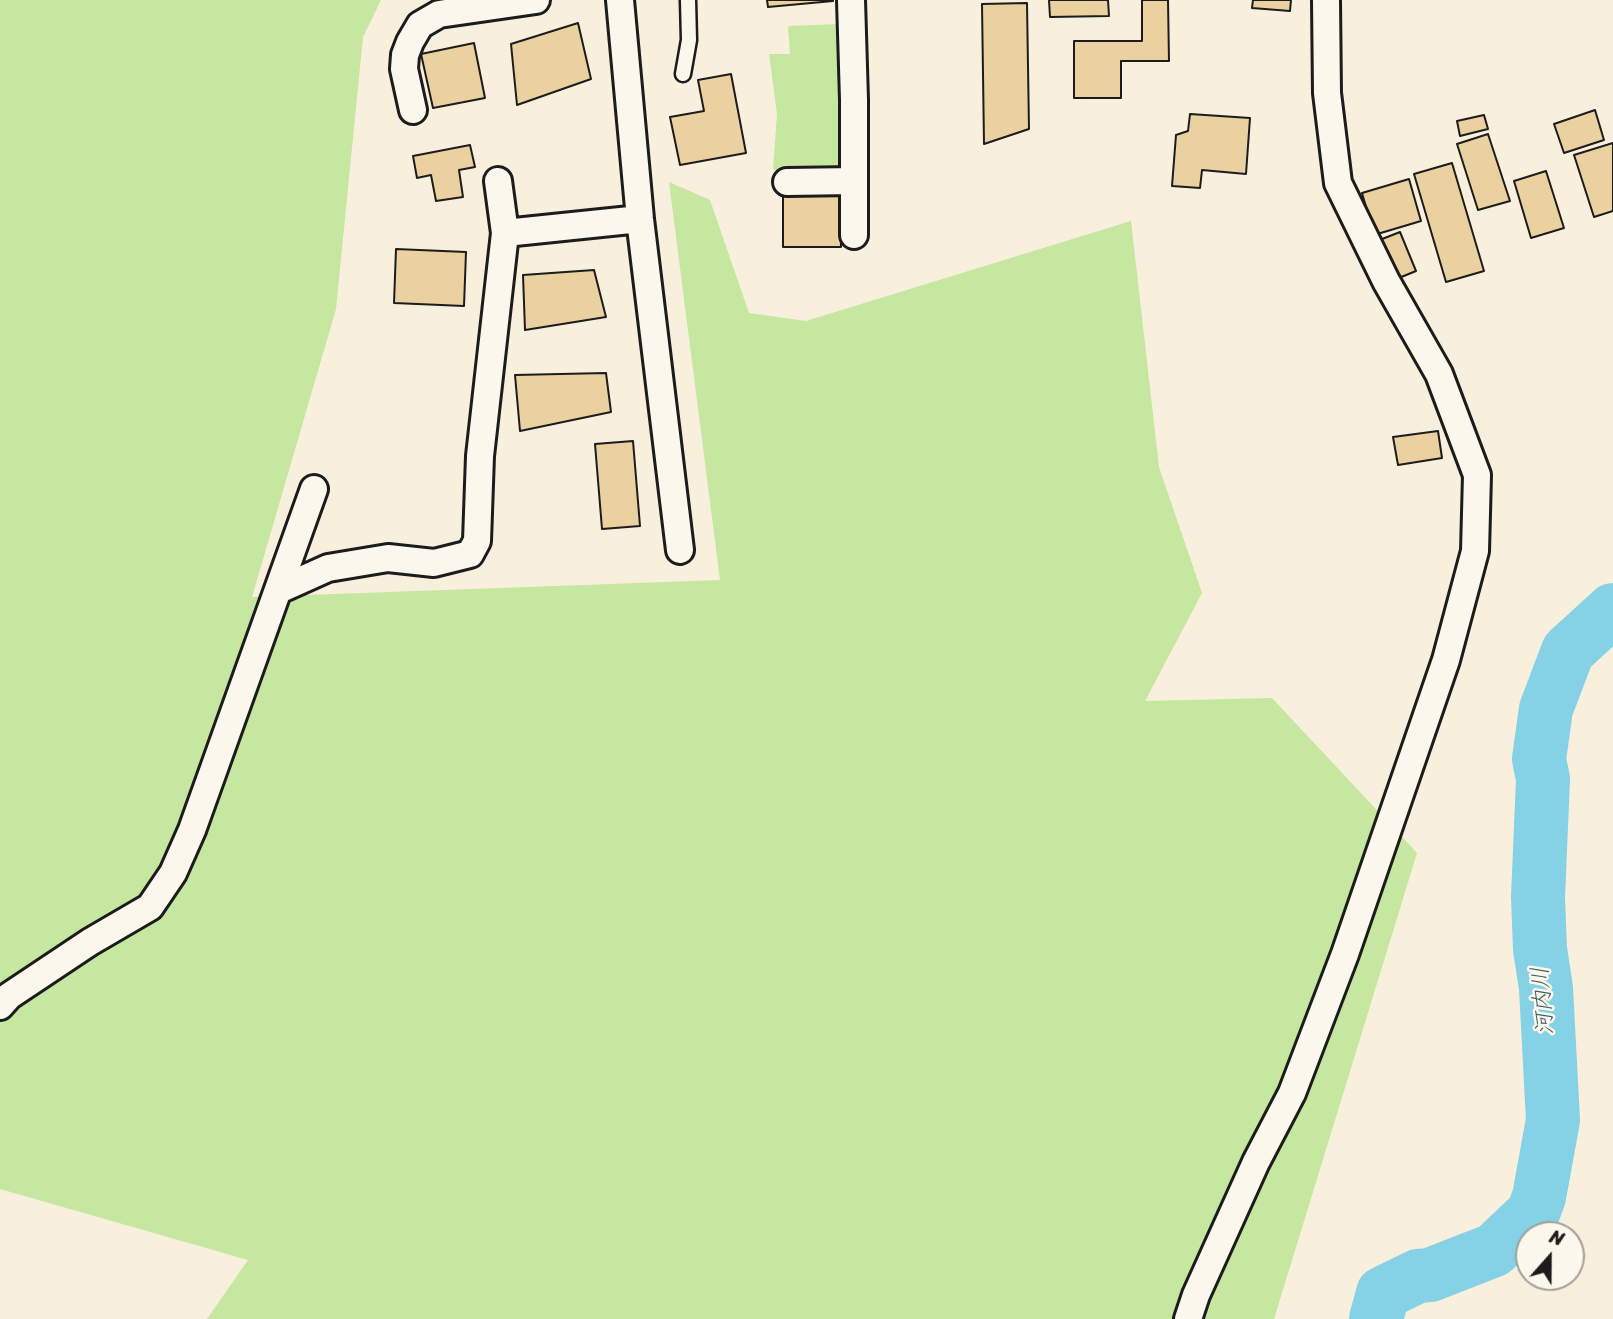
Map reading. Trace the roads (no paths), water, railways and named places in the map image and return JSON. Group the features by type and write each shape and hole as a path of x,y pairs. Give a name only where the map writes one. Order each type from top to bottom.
{"street":[{"path":"413,110 404,69 405,55 420,25 439,14 536,0"},
{"path":"620,0 640,219 680,550"},
{"path":"851,0 854,235"},
{"path":"1188,1319 1256,1162 1292,1093 1345,954 1446,660 1475,551 1477,475 1439,374 1386,281 1338,183 1326,93 1326,0"},
{"path":"279,590 328,568 388,558 434,563 470,554 477,541 480,456 505,233 498,181"},
{"path":"787,182 854,181"},
{"path":"505,233 640,219"},
{"path":"0,1006 9,996 90,942 150,907 173,873 192,831 314,489"}],"lane":[{"path":"683,74 689,40 688,0"}],"waterway":[{"name":"河内川","path":"1376,1319 1383,1293 1418,1276 1430,1275 1494,1250 1533,1213 1539,1197 1553,1120 1546,988 1540,949 1538,897 1543,779 1539,759 1546,709 1568,651 1613,610"}]}
